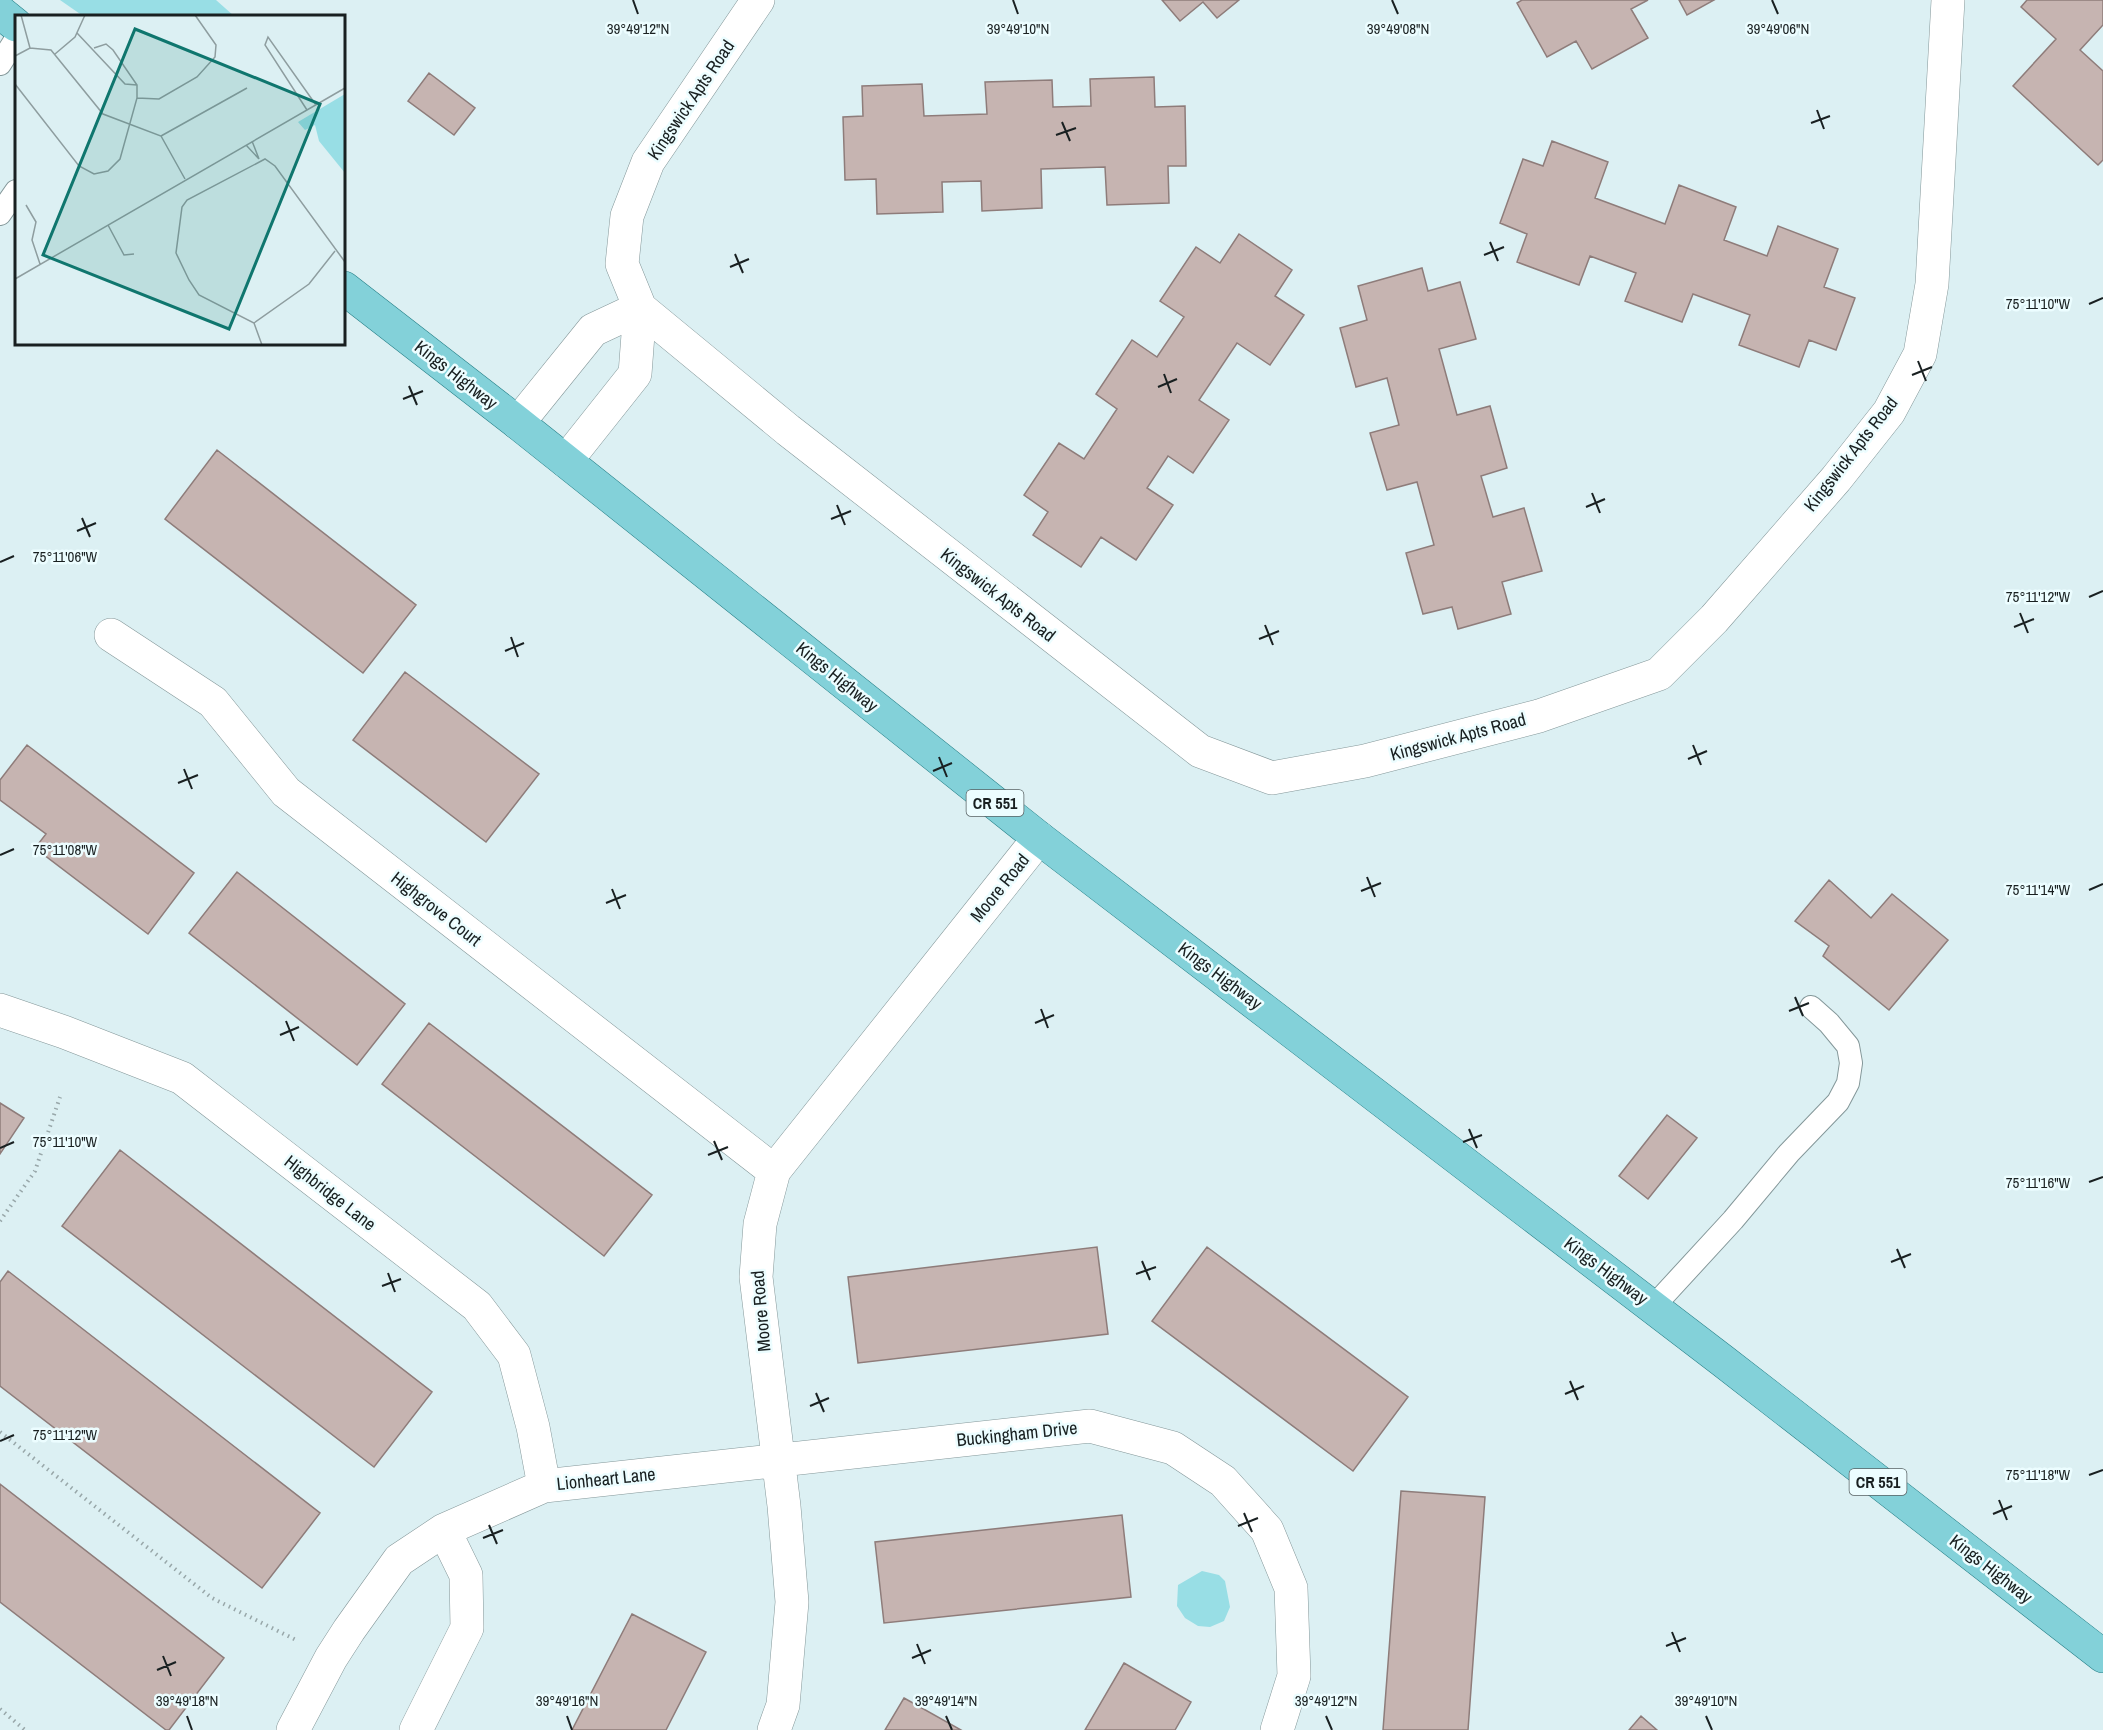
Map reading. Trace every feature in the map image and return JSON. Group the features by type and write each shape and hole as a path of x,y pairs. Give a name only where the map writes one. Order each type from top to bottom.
{"main road":[{"path":"0,12 15,24"},
{"name":"Kings Highway","path":"345,289 518,423 1039,838 1653,1307 2103,1656"}],"street":[{"name":"Kingswick Apts Road","path":"566,461 635,374 640,308 622,264 627,216 648,162 758,0"},
{"name":"Kingswick Apts Road","path":"640,308 788,430 1200,751 1272,778 1365,761 1539,716 1659,675 1714,619 1836,479 1889,412 1920,354 1932,284 1948,0"},
{"path":"518,423 593,330 640,308"},
{"name":"Highgrove Court","path":"111,635 213,702 286,792 774,1171"},
{"name":"Moore Road","path":"774,1730 783,1705 792,1602 784,1506 756,1277 760,1224 774,1171 1039,838"},
{"name":"Highbridge Lane","path":"0,1010 182,1078 477,1306 514,1355 533,1428 544,1486"},
{"name":"Buckingham Drive","path":"778,1460 1090,1426 1173,1448 1223,1481 1267,1530 1291,1588 1293,1676 1277,1730"},
{"name":"Lionheart Lane","path":"293,1730 348,1630 399,1560 444,1530 544,1486 778,1460"},
{"path":"416,1730 467,1628 466,1575 444,1530"}],"lane":[{"path":"0,64 15,41"},
{"path":"0,214 15,192"},
{"path":"1653,1307 1838,1101 1848,1083 1851,1063 1848,1046 1829,1023 1811,1007"}],"path":[{"path":"0,1221 35,1171 60,1097"},
{"path":"0,1432 212,1598 331,1658"},
{"path":"0,1709 25,1730"}],"shaded area":[{"path":"60,0 216,0 233,15 82,15"},
{"path":"1202,1571 1219,1575 1225,1581 1230,1607 1224,1621 1210,1627 1198,1626 1185,1618 1177,1606 1178,1585"}],"building":[{"path":"1162,0 1239,0 1217,18 1203,2 1180,21"},
{"path":"1522,0 1648,0 1631,9 1648,38 1592,69 1576,41 1547,57 1517,3"},
{"path":"1679,0 1714,0 1687,15"},
{"path":"2027,0 2103,0 2103,25 2080,50 2103,71 2103,160 2098,165 2013,86 2056,39 2021,7"},
{"path":"429,73 475,108 454,135 408,101"},
{"path":"1154,77 1155,107 1185,106 1186,166 1168,166 1169,203 1107,205 1105,167 1041,169 1042,208 982,211 981,181 942,182 943,212 877,214 876,179 845,180 843,117 863,116 862,86 922,84 924,116 987,114 985,82 1052,80 1053,107 1091,106 1090,79"},
{"path":"1552,141 1608,162 1595,198 1665,224 1679,185 1736,207 1724,240 1767,256 1778,226 1838,249 1824,287 1855,298 1836,350 1809,340 1799,367 1739,345 1750,315 1693,294 1682,322 1625,301 1636,273 1590,256 1579,285 1517,262 1527,234 1500,223 1523,159 1543,166"},
{"path":"1239,234 1292,270 1275,296 1304,315 1270,365 1237,343 1199,400 1229,420 1193,473 1168,456 1147,488 1173,505 1136,560 1101,537 1081,567 1033,535 1048,512 1024,495 1059,443 1084,459 1117,409 1096,394 1132,340 1157,357 1184,317 1160,301 1196,247 1220,263"},
{"path":"1422,268 1428,291 1460,282 1476,339 1439,349 1457,415 1490,406 1507,468 1481,476 1493,517 1524,508 1542,571 1502,582 1511,614 1458,629 1452,607 1423,614 1406,553 1434,545 1417,482 1387,490 1370,433 1399,425 1387,378 1356,387 1340,328 1367,320 1358,286"},
{"path":"217,450 416,605 363,673 165,519"},
{"path":"405,672 539,774 486,842 353,740"},
{"path":"27,745 194,873 148,934 35,848 46,834 0,800 0,780"},
{"path":"237,872 405,1004 357,1065 189,933"},
{"path":"1829,880 1871,918 1892,894 1948,940 1889,1010 1823,956 1829,946 1795,921"},
{"path":"429,1023 652,1195 604,1256 382,1084"},
{"path":"0,1103 24,1118 0,1154"},
{"path":"1667,1115 1697,1138 1648,1199 1619,1176"},
{"path":"120,1150 432,1392 374,1467 62,1226"},
{"path":"1097,1247 1108,1334 858,1363 848,1277"},
{"path":"1207,1247 1408,1397 1353,1471 1152,1321"},
{"path":"8,1271 320,1513 262,1588 0,1386 0,1282"},
{"path":"0,1484 224,1658 169,1730 166,1730 0,1602"},
{"path":"1401,1491 1485,1497 1468,1730 1383,1730"},
{"path":"1122,1515 1131,1597 884,1623 875,1542"},
{"path":"632,1614 706,1652 666,1730 572,1730"},
{"path":"1124,1663 1191,1702 1175,1730 1085,1730"},
{"path":"904,1698 961,1730 885,1730"},
{"path":"1641,1716 1657,1730 1629,1730"}]}
